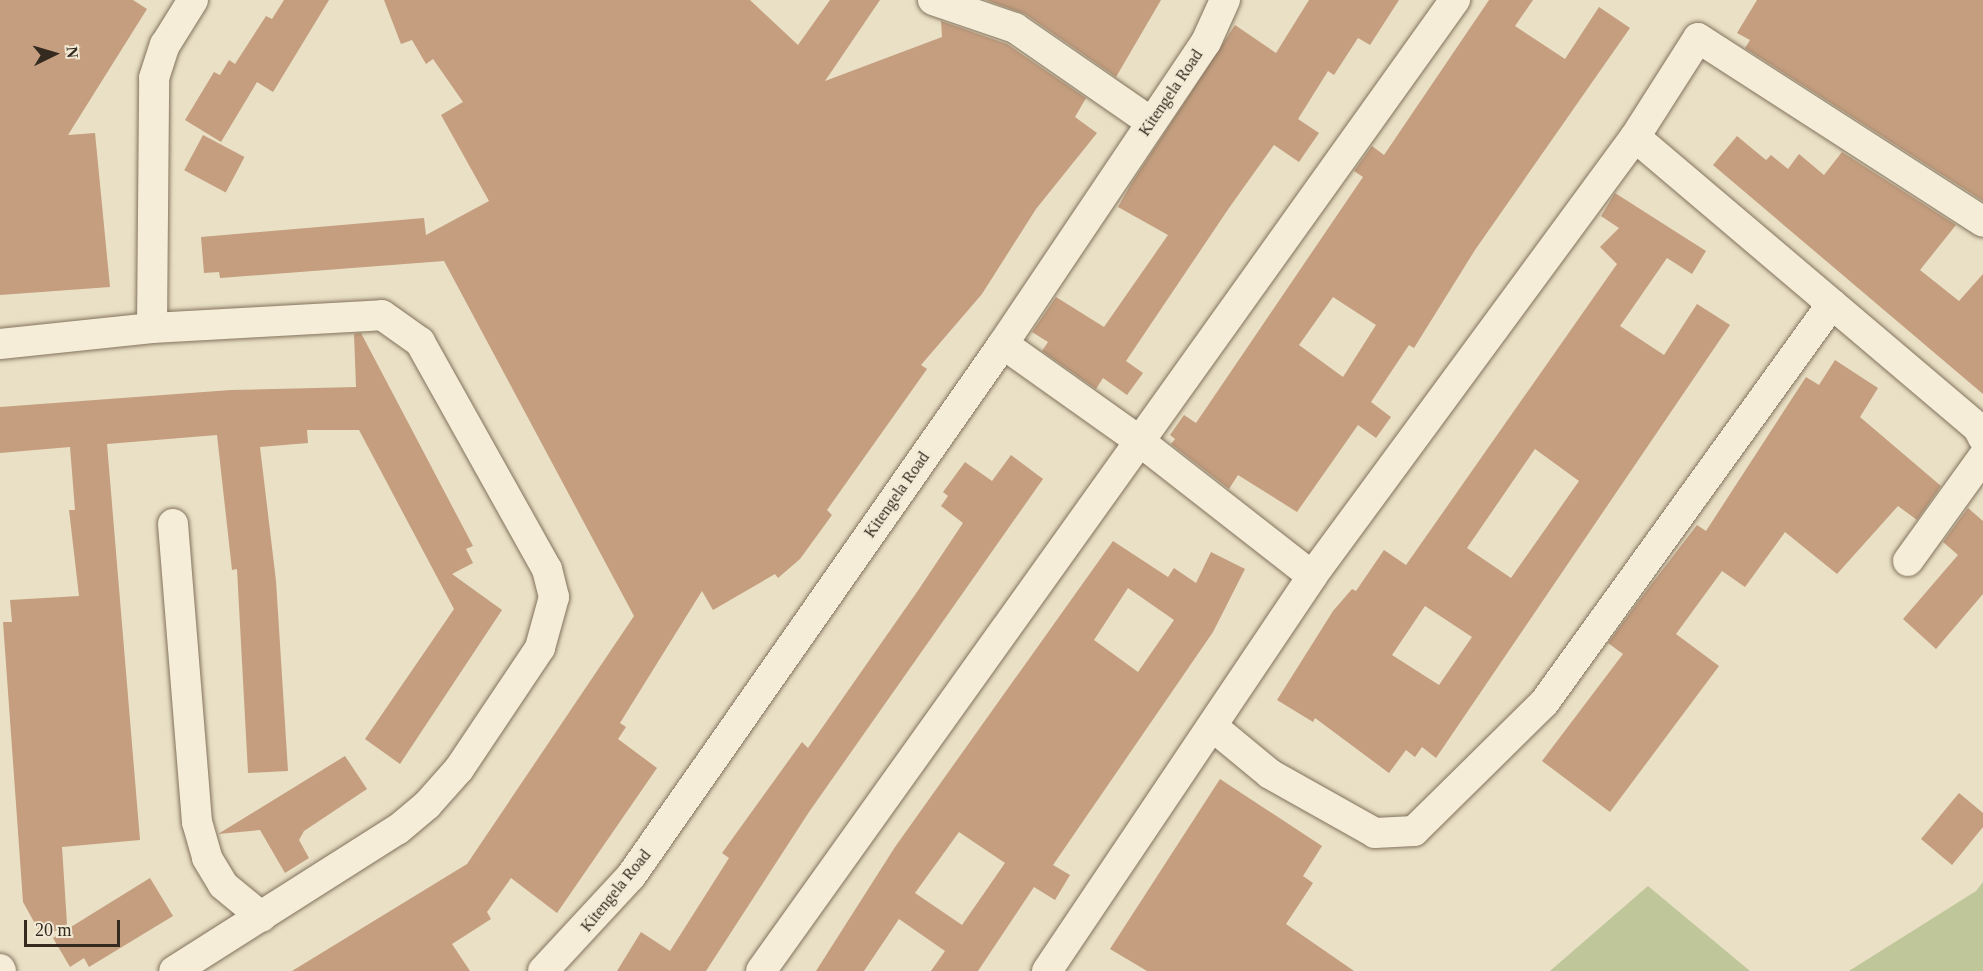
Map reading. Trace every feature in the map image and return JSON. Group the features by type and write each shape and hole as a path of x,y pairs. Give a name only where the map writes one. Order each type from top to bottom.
{"street":[{"path":"153,328 154,78 165,45 193,0"},
{"path":"933,0 1015,28 1151,122"},
{"name":"Kitengela Road","path":"543,971 632,876 1003,344 1206,42 1225,0"},
{"path":"761,971 1138,440 1455,0"},
{"path":"1047,971 1312,576 1635,136 1698,38 1983,222"},
{"path":"1635,136 1832,304 1983,438"},
{"path":"1212,726 1270,774 1375,833 1414,831 1544,703 1832,304"},
{"path":"0,344 153,328 360,313 382,315 420,342 489,458 547,570 554,597 540,648 459,769 427,805 262,917 174,971"},
{"path":"1003,344 1138,440 1312,576"},
{"path":"1908,561 1983,457"},
{"path":"173,524 197,822 207,858 223,885 262,917"}],"green space":[{"path":"1983,882 1983,971 1849,971 1976,891"},
{"path":"1648,886 1750,971 1550,971"}],"building":[{"path":"0,0 133,0 147,9 68,135 95,133 110,287 0,295"},
{"path":"284,0 329,0 273,92 257,82 221,142 185,120 214,72 220,75 229,60 235,64 266,16 272,19"},
{"path":"384,0 750,0 798,45 830,0 880,0 825,81 942,37 941,21 1007,44 1086,98 1075,117 1097,133 1036,209 982,294 921,365 927,369 827,510 832,515 800,559 778,578 775,574 713,610 702,591 620,723 626,727 618,739 657,768 557,913 511,878 487,912 491,919 452,944 470,971 292,971 467,864 634,616 444,261 220,278 219,272 204,273 201,237 424,218 426,235 489,201 441,115 463,102 433,59 426,64 412,40 401,44"},
{"path":"986,0 1161,0 1116,77 1025,14"},
{"path":"1309,0 1399,0 1370,45 1358,38 1334,75 1328,71 1298,119 1319,133 1299,162 1274,145 1229,208 1126,361 1143,373 1127,395 1103,378 1096,389 1042,351 1048,342 1032,332 1056,297 1104,327 1168,235 1118,207 1131,184 1235,25 1276,53"},
{"path":"1489,0 1533,0 1515,26 1565,59 1599,7 1630,28 1475,250 1414,348 1409,345 1371,402 1391,417 1376,438 1358,425 1297,512 1238,475 1229,489 1171,444 1175,439 1170,435 1184,415 1196,423 1363,177 1354,171 1372,146 1384,155","holes":["1333,297 1376,325 1343,377 1299,345"]},
{"path":"1757,0 1983,0 1983,201 1745,48 1750,40 1737,33"},
{"path":"203,135 244,157 226,192 184,170"},
{"path":"1737,136 1766,160 1771,155 1788,169 1799,154 1824,175 1842,152 1956,225 1920,270 1959,301 1983,274 1983,394 1713,165"},
{"path":"1615,193 1706,251 1692,274 1667,258 1620,326 1664,355 1697,304 1730,325 1436,758 1422,747 1415,757 1406,750 1389,773 1315,718 1313,722 1277,700 1333,611 1352,589 1356,591 1384,550 1406,565 1617,264 1600,247 1619,228 1601,216","holes":["1535,449 1579,481 1511,578 1467,548","1425,606 1472,637 1439,685 1392,655"]},
{"path":"361,333 473,546 466,549 473,563 452,574 502,610 400,764 365,739 454,609 359,430 307,430 308,443 260,447 276,581 288,771 248,773 237,569 232,570 217,435 107,444 140,840 62,847 67,924 43,938 23,902 3,622 12,622 10,600 79,596 69,510 75,510 70,447 0,453 0,407 231,390 356,387 354,334"},
{"path":"1835,360 1878,388 1860,417 1941,486 1917,520 1898,506 1837,574 1785,532 1745,587 1722,571 1676,634 1719,666 1610,812 1542,761 1623,654 1608,643 1697,525 1706,531 1806,377 1819,385"},
{"path":"1011,455 1043,479 809,812 706,971 617,971 641,932 670,951 729,858 722,853 802,742 808,748 919,589 963,523 941,506 948,496 943,492 965,462 992,481"},
{"path":"1968,508 1983,521 1983,594 1936,649 1903,619 1958,555 1943,542"},
{"path":"1113,541 1168,577 1174,568 1196,583 1211,552 1245,569 1213,632 1053,865 1070,875 1055,900 1034,887 978,971 931,971 945,951 899,919 864,971 816,971 895,847","holes":["1128,588 1174,620 1138,672 1094,640","959,832 1005,863 962,925 915,893"]},
{"path":"345,756 367,789 304,831 299,840 309,858 285,873 260,830 218,834"},
{"path":"1220,779 1322,846 1303,876 1313,883 1286,924 1354,971 1147,971 1110,949"},
{"path":"1959,793 1983,813 1983,827 1952,865 1921,839"},
{"path":"150,878 173,916 89,967 84,958 70,967 53,938"}]}
